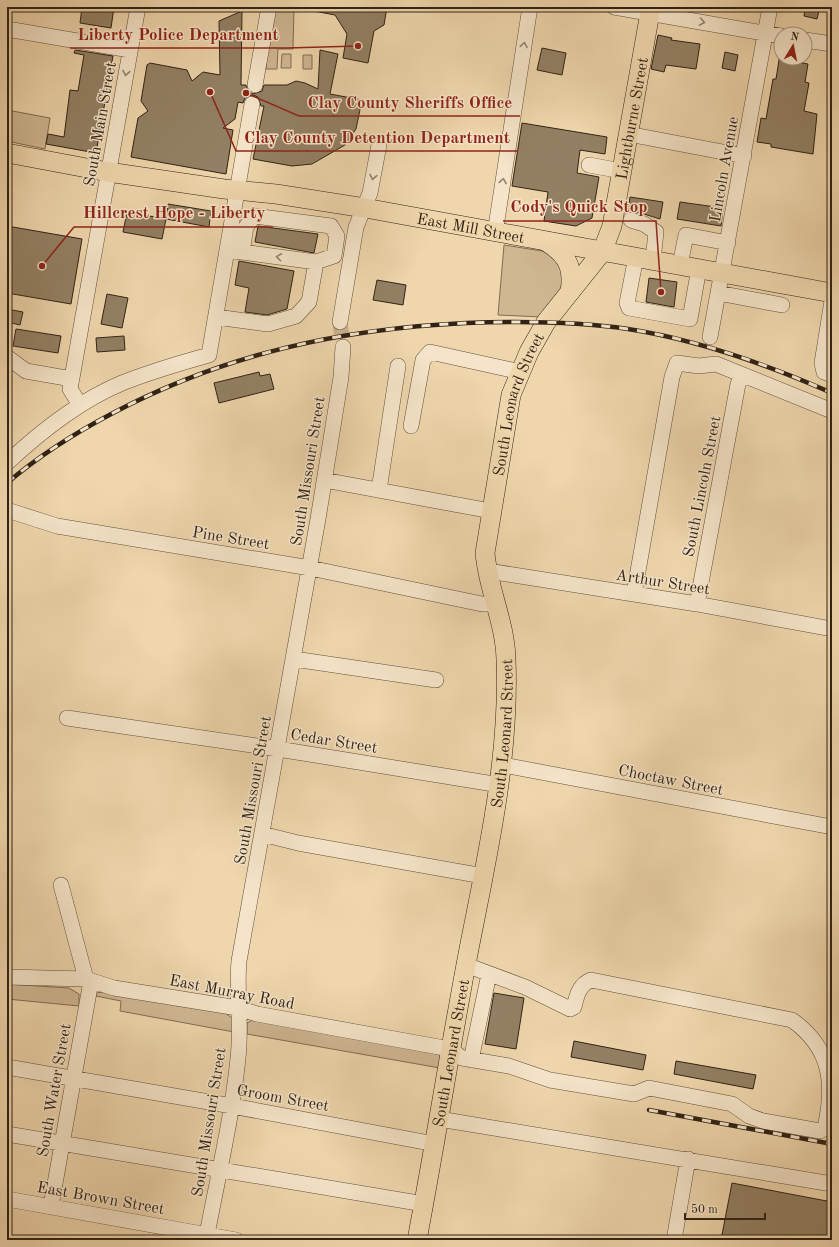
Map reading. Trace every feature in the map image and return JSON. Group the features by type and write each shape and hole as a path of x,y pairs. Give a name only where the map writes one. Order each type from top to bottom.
{"main road":[{"name":"Lightburne Street","path":"602,252 612,226 650,10"},
{"name":"East Mill Street","path":"7,153 108,172 276,194 365,208 495,233 723,272 832,293"},
{"path":"547,242 559,250 568,262 572,276 570,292"},
{"name":"South Leonard Street","path":"417,1240 435,1144 450,1050 503,765 506,659 497,604 484,553 511,395 546,322 602,252"}],"street":[{"name":"South Main Street","path":"71,384 138,7"},
{"path":"255,85 269,7"},
{"path":"495,233 530,7"},
{"path":"614,7 650,10 773,34"},
{"name":"Lincoln Avenue","path":"690,319 711,330 723,272 770,7"},
{"path":"7,29 130,50"},
{"path":"813,41 832,44"},
{"path":"7,463 38,434 80,405 121,383 209,355 252,104"},
{"path":"628,134 744,156"},
{"path":"340,322 356,227 370,193 380,145"},
{"path":"589,165 622,171"},
{"path":"272,218 276,194"},
{"path":"323,226 327,203"},
{"path":"227,250 316,262 334,256 337,236 331,226 254,216 246,227 242,252"},
{"path":"631,220 644,224 656,232 627,303 629,308 690,319 699,268"},
{"path":"680,265 686,236 728,243"},
{"path":"216,317 268,324 296,316 309,302 316,262"},
{"path":"740,297 744,277"},
{"path":"718,293 775,303 772,282"},
{"path":"832,301 822,363 824,372 832,375"},
{"name":"South Missouri Street","path":"206,1237 232,1106 241,1023 238,1008 237,985 239,961 310,568 341,377 343,347"},
{"path":"412,426 423,360 430,352 438,352 521,372"},
{"path":"7,357 26,371 71,384 80,405"},
{"path":"634,594 672,377 677,363 699,366 716,364 832,411"},
{"path":"379,490 398,366"},
{"name":"South Lincoln Street","path":"697,604 738,384 742,375"},
{"path":"324,480 491,511"},
{"name":"Pine Street","path":"7,510 57,526 310,568 482,604 497,604"},
{"name":"Arthur Street","path":"488,571 697,604 832,629"},
{"path":"294,658 436,680"},
{"name":"Cedar Street","path":"67,718 278,749 500,785"},
{"name":"Choctaw Street","path":"503,765 832,827"},
{"path":"262,834 298,843 483,876"},
{"path":"61,885 88,980"},
{"path":"466,965 489,974 471,1060"},
{"name":"East Murray Road","path":"7,977 88,980 114,988 238,1008 257,1014 450,1050 462,1058 509,1066 558,1081 634,1094 649,1088 732,1104 749,1116 763,1121 820,1131 825,1128 828,1116 831,1087 827,1066 818,1044 806,1030 792,1020 591,980 584,983 578,992 574,1007 570,1009 525,987 489,974"},
{"name":"South Water Street","path":"51,1206 74,1078 88,980"},
{"name":"Groom Street","path":"7,1067 232,1106 435,1144"},
{"path":"439,1119 832,1184"},
{"path":"7,1134 219,1171 424,1204"},
{"path":"674,1240 688,1159"},
{"name":"East Brown Street","path":"7,1199 51,1206 206,1237 236,1240"}],"shaded area":[{"path":"274,7 294,7 293,49 278,49 277,69 266,69 267,48"},
{"path":"282,54 291,54 291,68 281,68"},
{"path":"303,55 312,55 312,69 303,69"},
{"path":"7,110 50,118 45,149 7,141"},
{"path":"504,245 542,251 556,256 564,266 563,291 542,317 498,315"},
{"path":"7,984 69,988 79,994 79,1006 7,999"},
{"path":"104,992 225,1013 232,1018 234,1032 120,1011 121,1001 96,996 96,993"},
{"path":"255,1019 438,1053 441,1057 440,1068 247,1034 247,1023"}],"building":[{"path":"82,7 114,7 111,28 80,23"},
{"path":"314,7 387,7 384,25 374,31 368,63 343,58 347,34 335,15 314,11"},
{"path":"805,7 820,7 817,19 804,16"},
{"path":"242,11 241,85 246,85 249,92 253,94 262,91 264,85 287,85 296,81 318,89 320,50 338,54 330,94 362,100 356,129 345,145 312,164 292,166 253,159 264,106 261,106 258,97 253,95 245,98 243,103 238,102 235,119 223,128 233,130 226,174 131,157 138,118 148,111 141,101 147,65 150,63 187,70 192,81 203,72 220,75 219,21"},
{"path":"658,35 672,38 671,40 700,44 696,69 666,65 664,72 651,69"},
{"path":"542,48 566,53 562,75 537,70"},
{"path":"75,50 113,56 96,153 46,144 48,134 64,137 70,90 78,91 84,55 74,53"},
{"path":"725,52 738,55 735,71 722,68"},
{"path":"778,66 808,66 805,82 809,83 804,111 817,114 813,154 771,147 771,144 757,142 761,118 766,119 773,79 776,79"},
{"path":"522,123 607,137 605,154 580,150 577,173 599,177 592,218 576,226 544,221 548,192 512,186"},
{"path":"630,197 663,202 660,219 634,211 628,212"},
{"path":"680,202 723,208 721,226 677,219"},
{"path":"168,204 211,211 209,227 166,219"},
{"path":"127,212 166,219 162,239 123,232"},
{"path":"7,226 82,239 71,304 7,293"},
{"path":"258,226 318,234 314,253 255,242"},
{"path":"239,261 294,271 287,309 267,315 245,312 249,288 235,285"},
{"path":"649,278 677,282 674,307 646,302"},
{"path":"377,280 406,285 403,305 373,300"},
{"path":"107,294 128,298 122,328 101,324"},
{"path":"7,309 23,312 20,325 7,322"},
{"path":"16,329 61,336 58,353 13,346"},
{"path":"124,336 125,350 97,352 96,338"},
{"path":"259,372 260,376 270,374 274,389 219,403 214,383"},
{"path":"494,993 524,998 516,1049 485,1044"},
{"path":"574,1041 646,1055 643,1070 571,1057"},
{"path":"676,1061 756,1075 753,1089 674,1074"},
{"path":"732,1183 832,1202 832,1240 721,1240"}],"tunnel":[{"path":"340,322 343,347"}],"railway":[{"path":"7,483 45,454 85,428 155,392 241,360 284,348 373,331 419,326 506,322 567,323 608,326 654,334 706,346 782,372 832,393"},
{"path":"649,1110 832,1144"}],"place":[{"name":"Liberty Police Department","path":"358,46"},
{"name":"Clay County Detention Department","path":"210,92"},
{"name":"Clay County Sheriffs Office","path":"246,93"},
{"name":"Hillcrest Hope - Liberty","path":"42,266"},
{"name":"Cody's Quick Stop","path":"661,292"}]}
